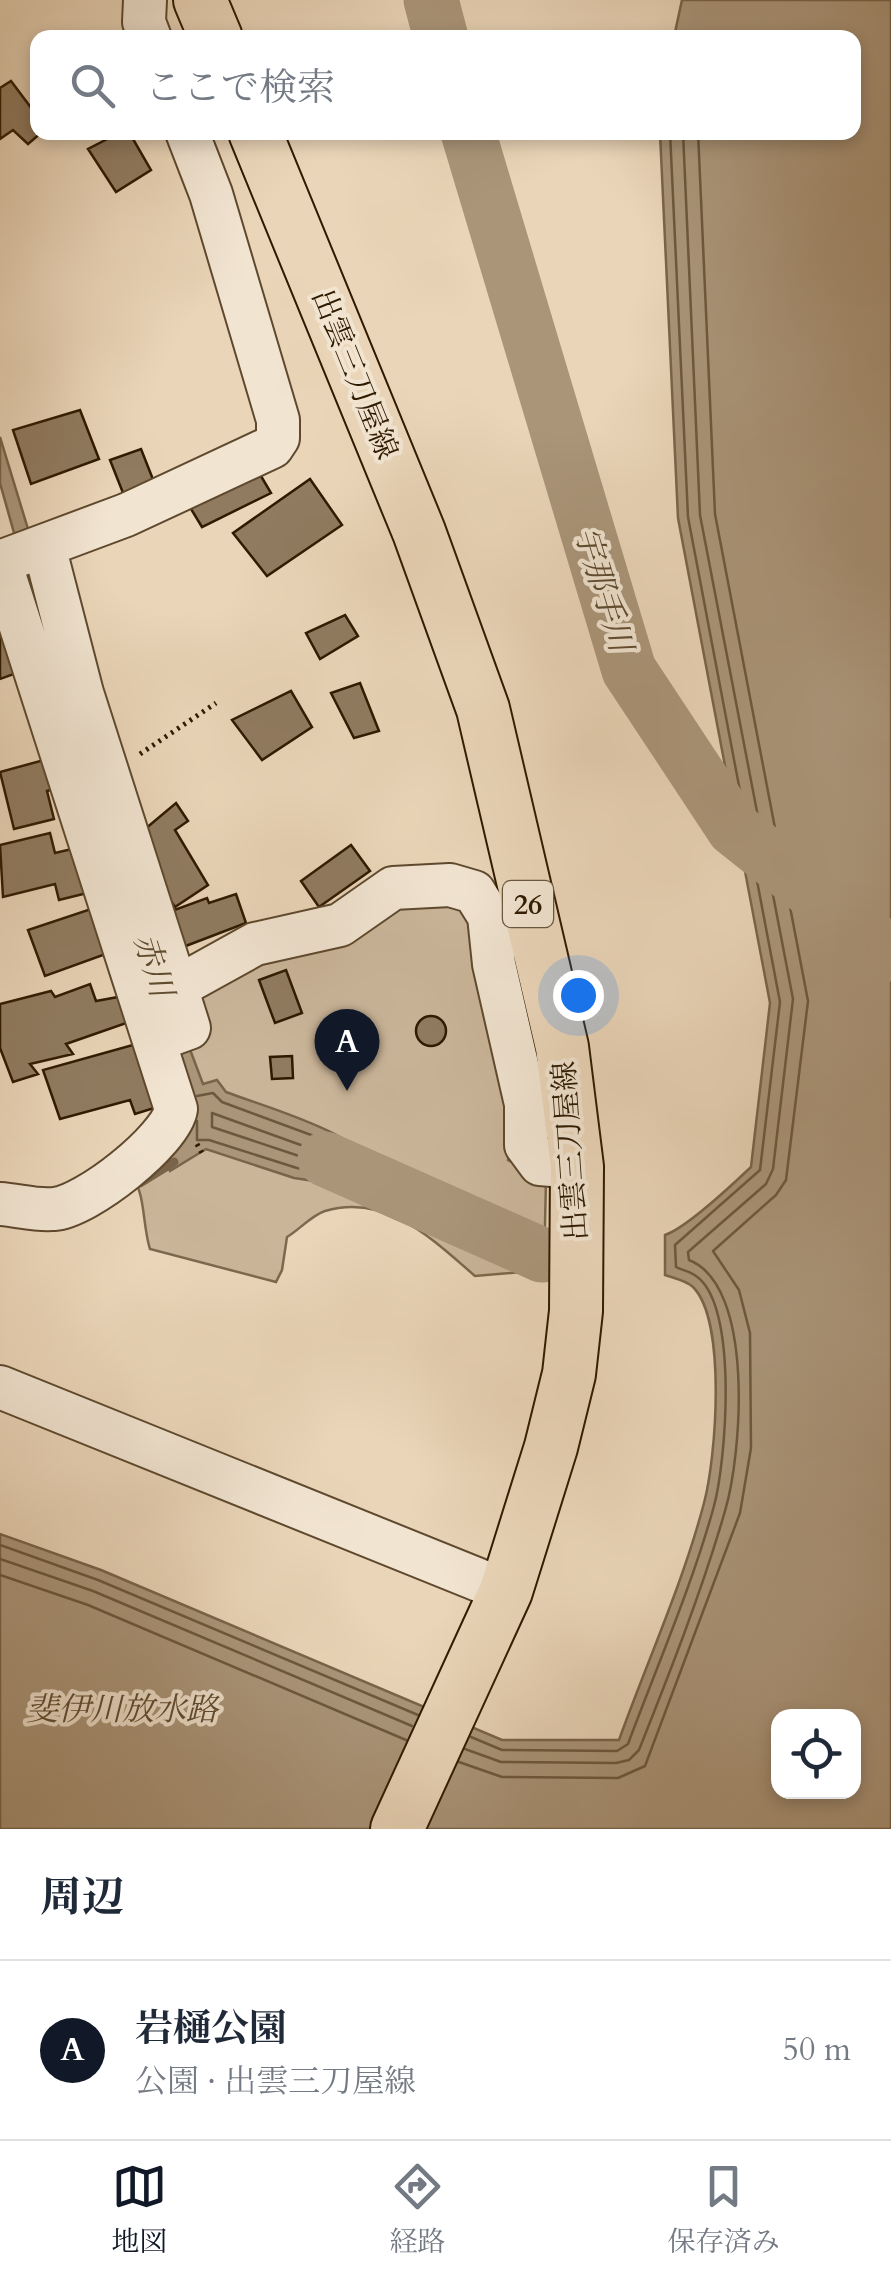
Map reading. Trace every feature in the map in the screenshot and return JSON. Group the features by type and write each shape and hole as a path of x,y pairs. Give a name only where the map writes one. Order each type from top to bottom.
{"main road":[{"path":"200,0 213,30"},
{"name":"出雲三刀屋線","path":"258,140 420,532 482,709 562,1046 577,1167 576,1311 569,1374 506,1592 398,1829"}],"street":[{"path":"145,0 147,30"},
{"path":"20,555 126,515 272,447 278,438 278,420 190,140"},
{"path":"20,555 107,776 121,872"},
{"path":"0,1204 54,1209 150,1172 176,1112 171,1024 20,555"},
{"path":"171,1024 255,944 340,924 393,888 450,885 474,892 489,916 494,964 526,1104 526,1145 540,1164 577,1167"},
{"path":"0,1387 506,1592"}],"path":[{"path":"107,776 216,703"}],"shaded area":[{"path":"462,893 514,1129 508,1160 546,1179 544,1270 475,1276 408,1223 369,1208 325,1211 287,1237 276,1282 150,1249 134,1180 192,988 415,897"}],"water":[{"name":"斐伊川放水路","path":"682,0 891,0 891,1829 0,1829 0,1534 101,1570 502,1740 619,1740 686,1563 704,1503 715,1424 711,1329 704,1304 693,1287 665,1275 665,1235 696,1215 751,1167 770,1003 678,518 660,140 861,140 861,30 676,30"},
{"path":"0,437 171,999 203,1084 217,1080 226,1092 342,1138 381,1167 393,1185 390,1192 294,1178 206,1149 170,1171 165,1161 183,1135 0,483"}],"building":[{"path":"11,81 30,106 33,140 28,144 13,130 0,139 0,88"},
{"path":"105,140 134,140 151,170 116,192 88,149"},
{"path":"80,410 99,459 31,484 13,430"},
{"path":"141,449 156,487 125,498 110,460"},
{"path":"258,471 271,493 202,527 188,504"},
{"path":"310,479 342,525 267,576 233,533"},
{"path":"0,588 25,670 0,679"},
{"path":"345,615 358,636 320,659 306,633"},
{"path":"360,683 379,731 354,738 331,693"},
{"path":"291,691 312,727 262,760 232,720"},
{"path":"55,757 62,787 47,791 54,819 14,829 0,772"},
{"path":"176,803 188,821 175,830 208,885 175,907 154,876 138,835"},
{"path":"50,833 55,853 76,848 87,893 59,900 55,884 3,897 0,845"},
{"path":"351,845 370,871 319,907 301,881"},
{"path":"236,894 246,923 170,952 158,916 207,898 209,903"},
{"path":"97,907 114,951 45,976 28,930"},
{"path":"286,970 302,1013 275,1023 259,980"},
{"path":"90,984 96,1001 129,995 135,1020 66,1044 73,1054 30,1064 38,1074 13,1082 0,1048 0,1004 51,991 55,997"},
{"path":"431,1016 442,1020 446,1031 442,1042 431,1046 420,1042 416,1031 420,1020"},
{"path":"140,1043 167,1104 135,1114 130,1100 60,1119 43,1070"},
{"path":"292,1056 293,1078 272,1079 270,1057"}],"waterway":[{"name":"宇那手川","path":"431,0 439,30"},
{"name":"宇那手川","path":"470,140 629,670 734,829 891,954"},
{"name":"赤川","path":"325,1159 542,1255"},
{"path":"140,1183 174,1162"}],"place":[{"name":"岩樋公園","path":"347,1091"}]}
